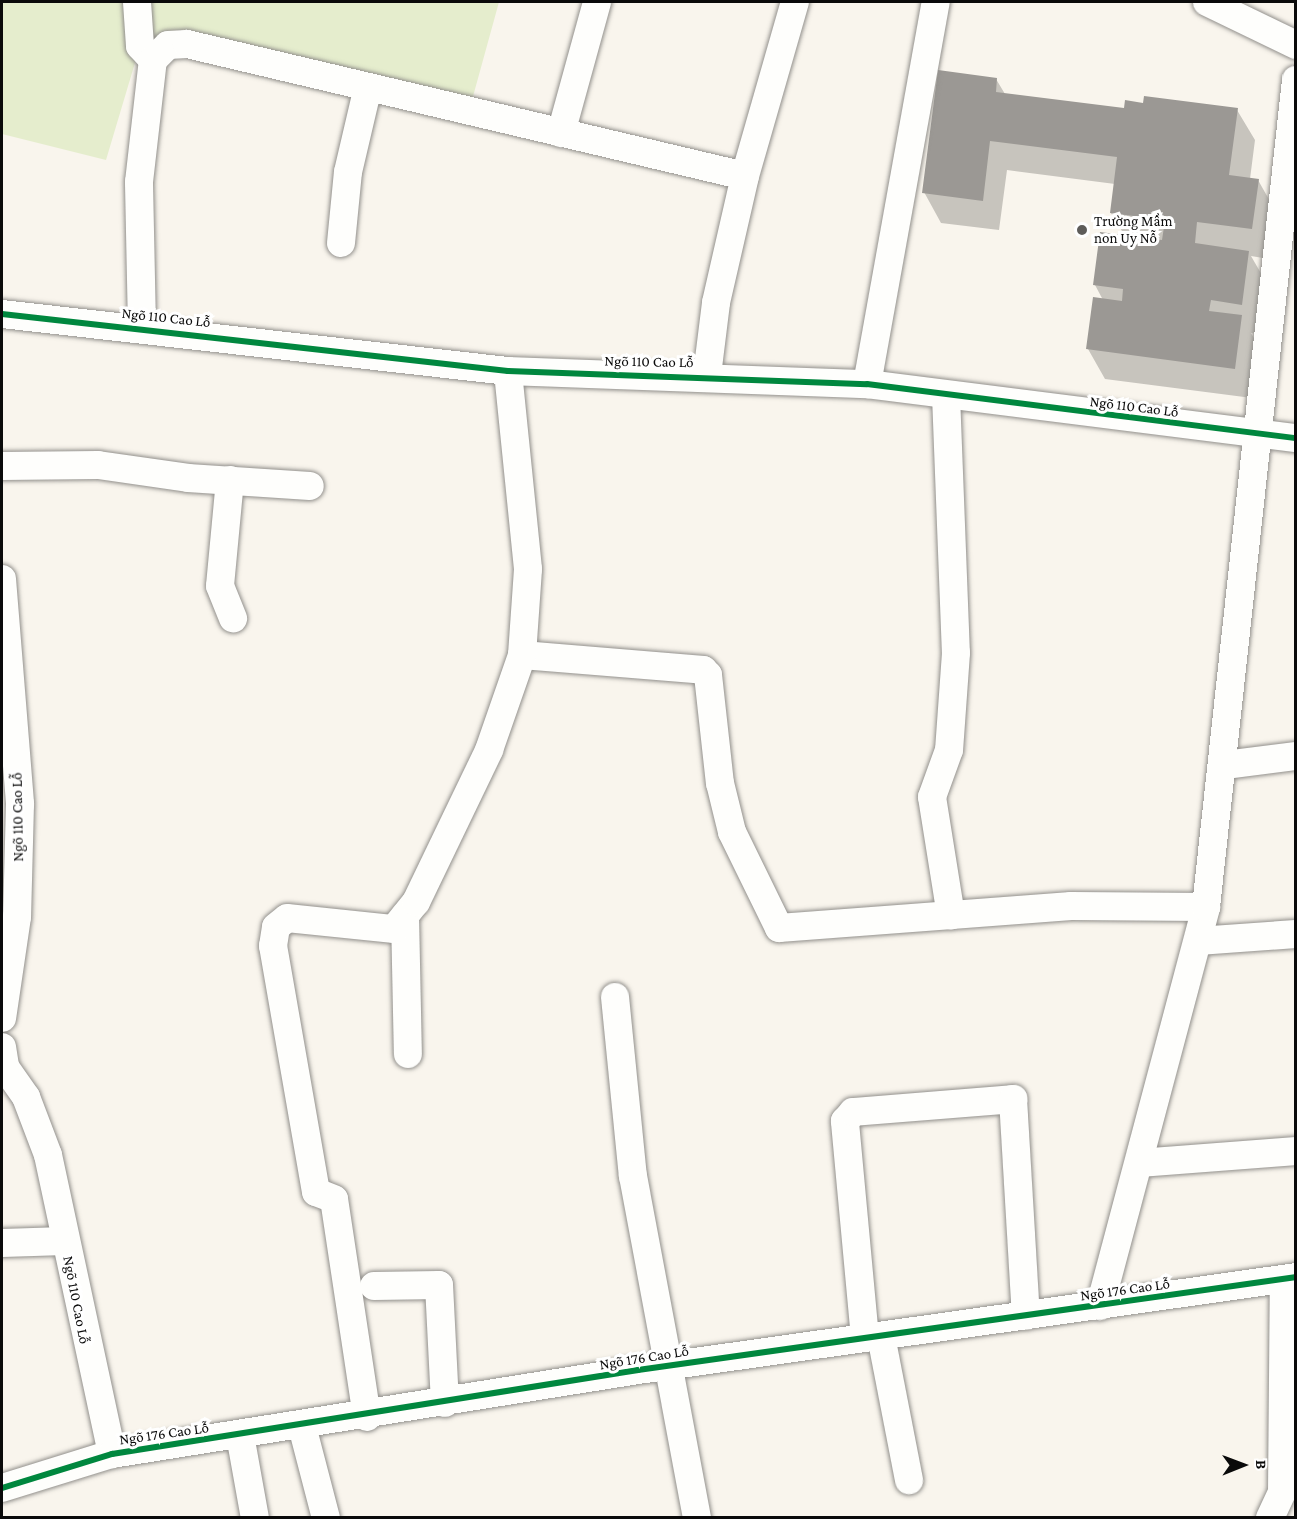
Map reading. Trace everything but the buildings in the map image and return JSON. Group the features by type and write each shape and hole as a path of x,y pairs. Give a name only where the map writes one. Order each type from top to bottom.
{"street":[{"path":"137,2 140,46 153,60"},
{"path":"561,133 597,2"},
{"path":"707,375 716,303 745,176 795,2"},
{"path":"867,384 936,2"},
{"path":"1207,2 1296,45"},
{"path":"142,327 139,182 153,60 168,45 187,44 745,176"},
{"path":"1100,1306 1140,1163 1206,907 1225,765 1287,196 1294,85"},
{"path":"341,243 348,172 368,87"},
{"name":"Ngõ 110 Cao Lỗ","path":"2,321 142,327 508,370 707,375 867,384 1296,438"},
{"path":"367,1416 334,1199 316,1192 273,946 276,927 287,918 371,929 394,928 405,916 489,750 522,655 528,568 508,370"},
{"path":"946,395 956,653 949,750 932,797 951,915"},
{"path":"2,466 98,465 230,480 310,486"},
{"path":"230,480 220,586 233,618"},
{"name":"Ngõ 110 Cao Lỗ","path":"2,579 20,804 17,917 2,1018"},
{"path":"522,655 703,670 708,675 720,783 732,832 779,928 1071,906 1206,907"},
{"path":"1225,765 1296,756"},
{"path":"405,916 408,1054"},
{"path":"1198,941 1296,934"},
{"path":"615,997 633,1176 671,1366 697,1518"},
{"name":"Ngõ 110 Cao Lỗ","path":"2,1047 5,1067 26,1097 48,1155 111,1454"},
{"path":"909,1480 873,1337 845,1121 853,1112 1013,1098 1026,1316"},
{"path":"1140,1163 1296,1151"},
{"path":"2,1244 65,1240"},
{"name":"Ngõ 176 Cao Lỗ","path":"2,1488 111,1454 367,1416 671,1366 1290,1278 1282,1492 1270,1518"},
{"path":"374,1286 439,1285 445,1403"},
{"path":"302,1426 326,1518"},
{"path":"240,1435 255,1518"}],"green space":[{"path":"2,2 499,2 469,111 140,46 106,160 2,134"}],"cycle path":[{"path":"2,314 508,371 867,384 1296,438"},
{"path":"2,1488 112,1454 638,1370 1296,1277"}],"place":[{"name":"Trường Mầm non Uy Nỗ","path":"1082,230"}]}
